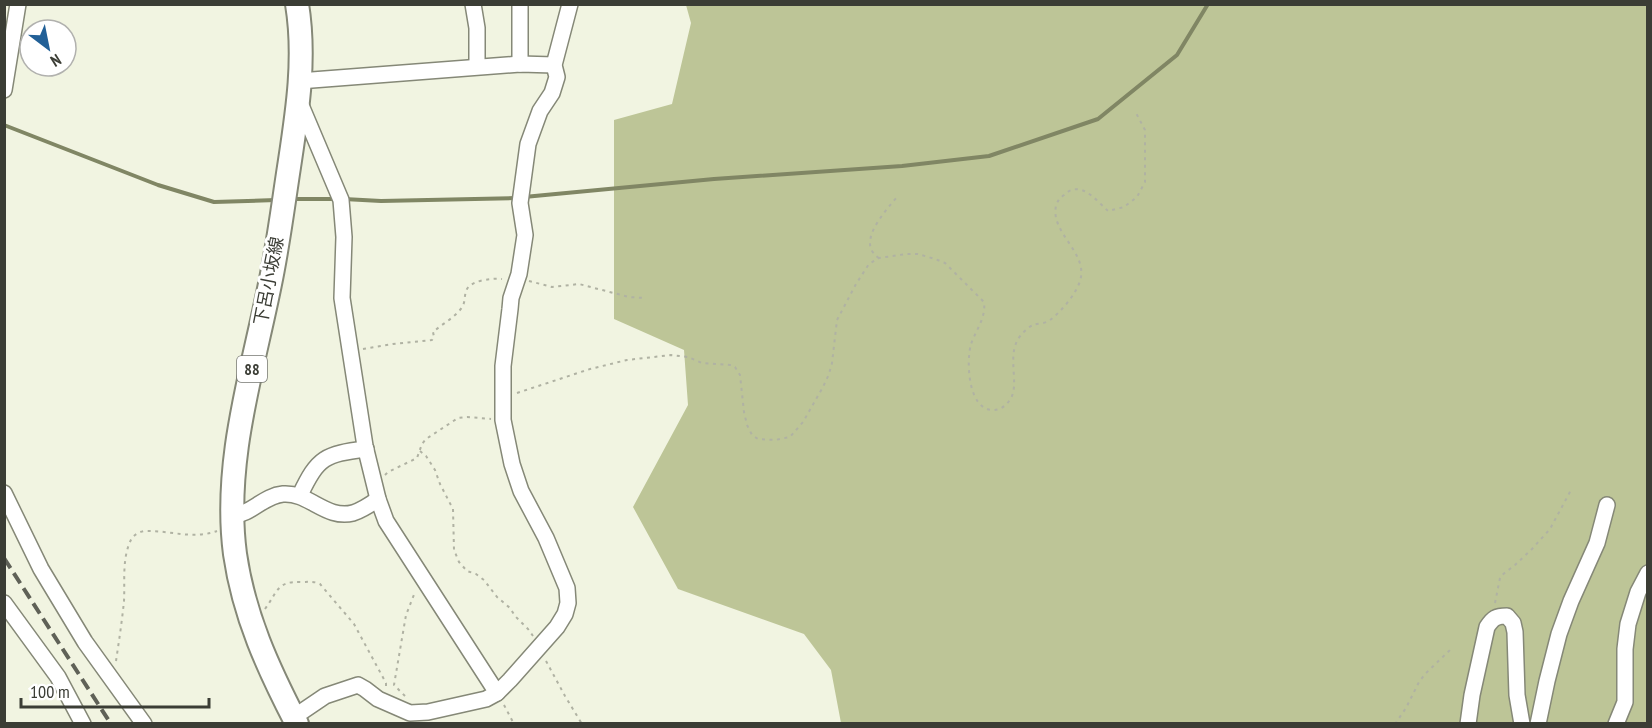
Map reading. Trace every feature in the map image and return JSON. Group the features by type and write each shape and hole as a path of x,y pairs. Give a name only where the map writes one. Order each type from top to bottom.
{"main road":[{"name":"下呂小坂線","path":"295,720 262,654 249,616 240,582 232,523 238,440 245,397 271,282 299,91 300,6"}],"street":[{"path":"4,90 18,4"},
{"path":"473,4 477,28 477,66"},
{"path":"519,4 520,64"},
{"path":"295,720 326,696 357,686 378,699 410,713 486,699 497,693 510,680 565,615 568,603 567,588 546,538 521,491 512,464 503,420 503,366 511,298 518,279 525,235 520,197 528,144 540,111 552,93 557,77 554,65 570,4"},
{"path":"497,693 386,521 376,492 366,448 342,298 345,237 341,200 299,91 477,66 554,65"},
{"path":"300,495 318,463 334,454 366,448"},
{"path":"232,523 267,498 278,495 300,495 338,514 356,512 376,492"},
{"path":"4,493 41,569 85,642 144,723"},
{"path":"1538,723 1559,634 1597,543 1607,505"},
{"path":"1616,723 1626,702 1625,649 1628,624 1638,592 1647,573"},
{"path":"4,603 58,677 83,723"},
{"path":"1468,723 1487,627 1492,619 1498,616 1507,616 1513,623 1517,694 1522,723"}],"path":[{"path":"503,397 627,360 671,355 687,357 702,363 735,367 740,375 744,412 752,435 758,439 775,440 790,437 803,422 829,374 837,320 869,264 890,255 918,254 945,263 984,302 985,310 969,356 971,385 981,406 988,410 998,410 1007,405 1012,396 1013,355 1017,340 1030,325 1049,322 1077,291 1082,278 1078,258 1057,223 1055,207 1059,200 1074,189 1085,190 1108,211 1124,207 1137,196 1145,182 1145,130 1135,111"},
{"path":"879,258 872,250 870,243 874,227 897,197"},
{"path":"351,351 432,340 433,332 458,312 465,303 469,286 488,278 518,279 552,287 579,284 629,297 644,298"},
{"path":"376,492 388,472 417,458 426,439 458,418 503,420"},
{"path":"420,451 435,470 453,509 454,550 459,562 467,571 484,579 497,597 528,629 582,723"},
{"path":"1498,616 1495,604 1500,578 1550,529 1571,490"},
{"path":"108,673 113,669 116,660 124,602 126,554 131,538 140,531 206,535 232,523"},
{"path":"420,575 406,615 394,685 423,712"},
{"path":"249,616 265,608 282,584 288,581 320,584 354,624 386,683 378,699"},
{"path":"1395,723 1425,674 1450,650"},
{"path":"497,693 514,723"}],"green space":[{"path":"686,5 1647,5 1647,723 841,723 831,670 804,634 678,589 633,507 688,405 684,350 614,319 614,120 672,104 691,23"}],"waterway":[{"path":"524,197 714,179 902,166 989,156 1098,119 1177,55 1208,4"},
{"path":"4,125 158,185 214,202 276,200"},
{"path":"344,199 381,201 516,198"},
{"path":"293,199 336,199"}],"railway":[{"path":"4,558 111,724"}]}
